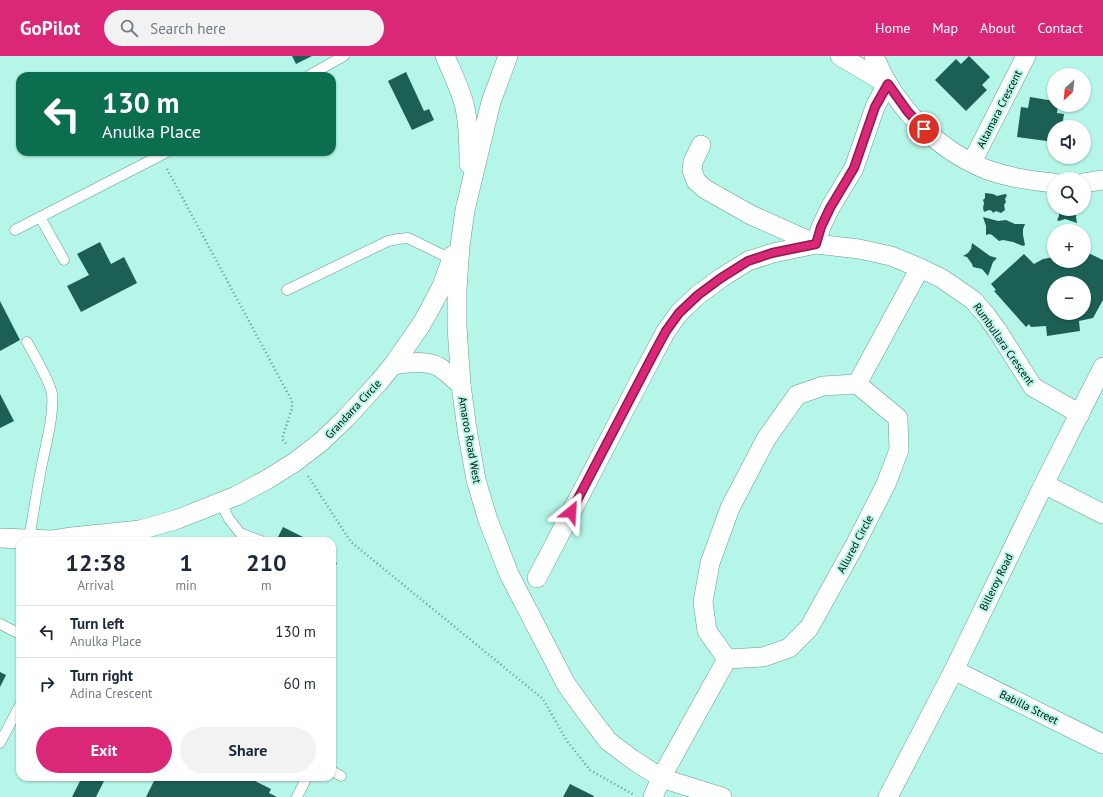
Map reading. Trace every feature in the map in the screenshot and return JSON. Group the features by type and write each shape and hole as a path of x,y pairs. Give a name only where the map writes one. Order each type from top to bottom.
{"street":[{"name":"Grandarra Circle","path":"72,537 125,536 178,519 221,502 236,496 268,479 298,460 321,442 345,419 393,365 421,325 442,286 460,234 465,210 469,175 467,122 465,108 457,82 445,56"},
{"name":"Amaroo Road West","path":"508,56 491,102 465,210 460,246 457,289 457,327 461,385 476,480 488,520 509,574 566,684 608,741 661,778 722,797"},
{"path":"840,56 888,84"},
{"path":"874,56 888,84 908,112 928,133 945,147 985,169 1013,177 1047,182"},
{"name":"Altamara Crescent","path":"972,162 1026,56"},
{"path":"701,145 693,162 692,170 696,181 705,189 751,215 816,244 821,227 830,208 854,168 875,107 888,84"},
{"path":"1091,182 1103,180"},
{"name":"Rumbullara Crescent","path":"537,578 666,331 679,313 698,295 721,278 748,261 772,253 816,244 859,249 891,256 941,278 973,300 997,330 1033,387 1080,414"},
{"path":"653,797 661,778 726,658 707,631 703,602 710,563 730,508 766,439 797,395 823,386 858,384 920,268"},
{"path":"393,365 418,362 438,367 461,385"},
{"name":"Billeroy Road","path":"888,797 954,670 1044,484 1103,367"},
{"name":"Allured Circle","path":"726,658 763,657 789,648 809,628 855,545 886,484 899,450 898,418 858,384"},
{"path":"1044,484 1103,514"},
{"name":"Grandarra Circle","path":"0,538 16,539"},
{"name":"Babilla Street","path":"954,670 1103,744"}],"lane":[{"path":"315,72 344,56"},
{"path":"15,230 160,156"},
{"path":"40,217 64,260"},
{"path":"286,290 388,241 398,239 408,238 452,259"},
{"path":"27,342 46,377 52,394 49,432 30,537"},
{"path":"221,502 230,519 240,533 250,537"},
{"path":"0,624 16,632"},
{"path":"0,743 16,713"},
{"path":"297,797 305,781"}],"path":[{"path":"165,156 292,402 292,408 282,439 298,460 351,542 543,699 566,741 590,770 638,797"}],"building":[{"path":"292,56 312,56 296,64"},
{"path":"969,56 990,77 982,85 987,90 966,111 935,80 956,59 961,64"},
{"path":"406,72 424,111 429,109 434,120 412,130 388,81"},
{"path":"1030,97 1047,100 1047,112 1064,114 1063,120 1047,120 1047,141 1017,137 1021,107 1028,108"},
{"path":"985,193 997,196 1007,195 1004,205 1005,210 1001,213 996,211 993,213 989,210 984,212 983,200 985,198"},
{"path":"1059,216 1076,216 1077,223 1065,219 1059,221 1057,220"},
{"path":"983,217 998,221 1006,220 1015,224 1025,224 1023,235 1025,245 1023,246 1003,240 999,241 990,234 986,235 986,226"},
{"path":"100,242 111,264 124,257 137,283 81,312 67,286 89,275 77,254"},
{"path":"972,243 990,256 997,258 993,262 988,276 982,269 973,267 967,257 963,256 971,249"},
{"path":"1024,254 1034,264 1047,258 1047,268 1091,268 1091,254 1103,260 1103,300 1093,318 1091,318 1091,276 1047,276 1047,320 1084,320 1079,321 1080,331 1047,336 1046,326 1031,327 1029,324 1026,327 994,291 996,290 991,284"},
{"path":"0,301 20,340 0,351"},
{"path":"0,394 14,421 0,428"},
{"path":"283,527 303,537 278,537"},
{"path":"0,672 6,675 0,687"},
{"path":"80,781 104,781 96,797 72,797"},
{"path":"154,781 255,781 271,789 269,793 277,797 146,797"},
{"path":"570,784 594,796 563,797"}],"route":[{"path":"571,512 666,331 679,313 698,295 748,261 772,253 816,244 821,227 830,208 854,168 875,107 888,84 908,112 924,129"}]}
